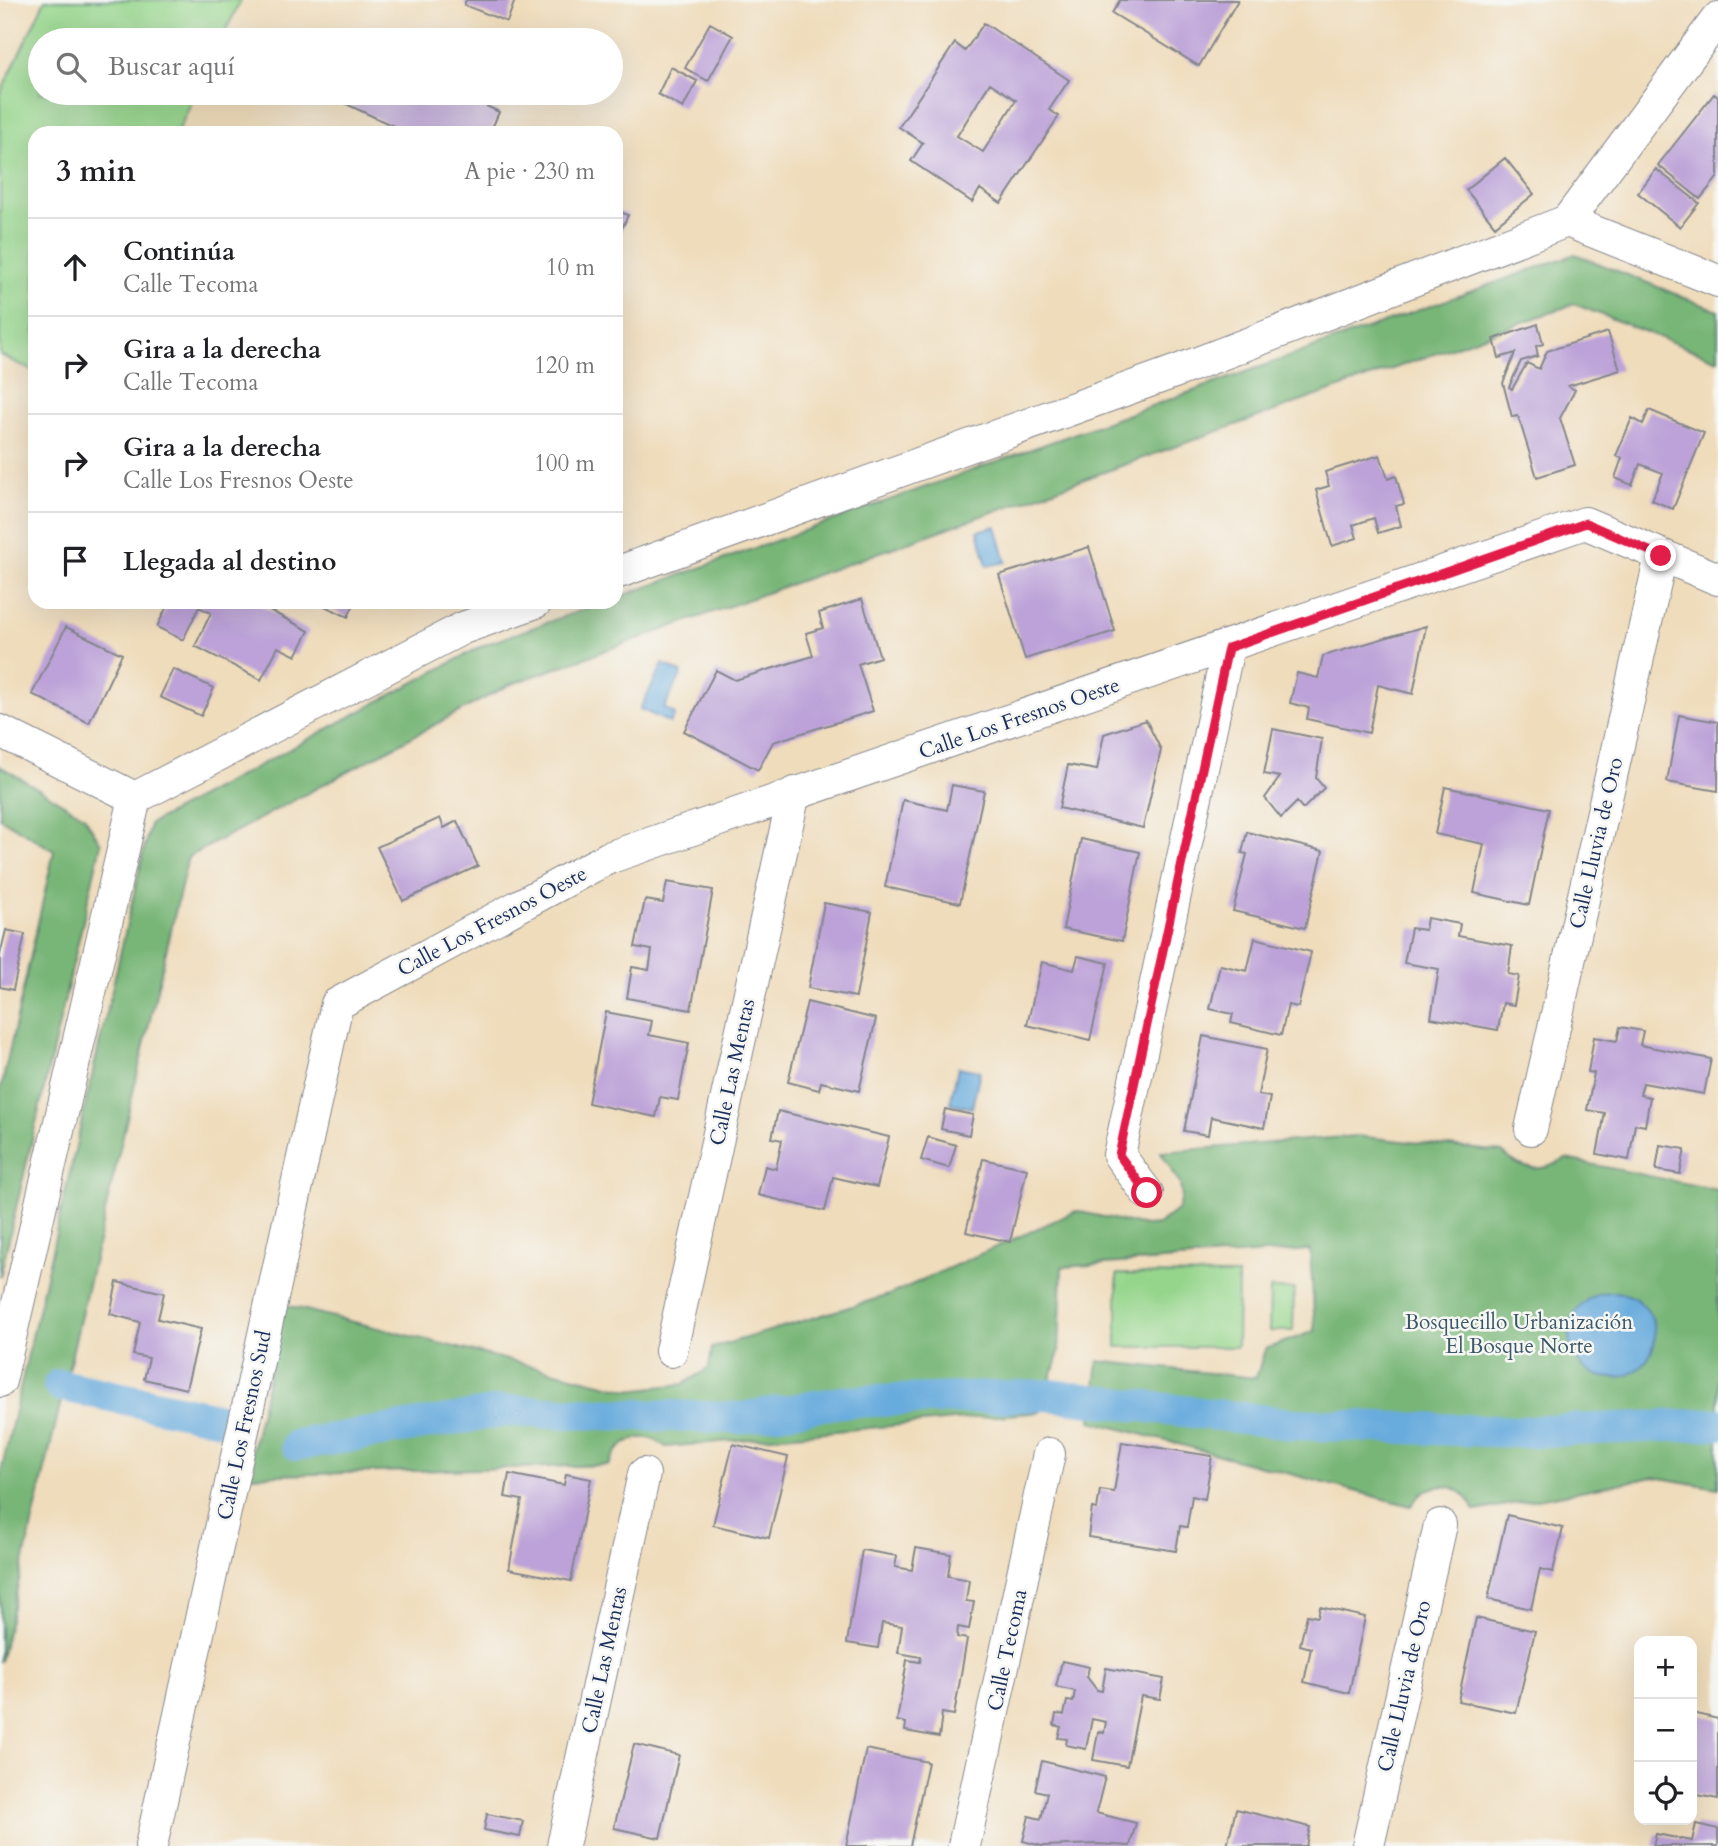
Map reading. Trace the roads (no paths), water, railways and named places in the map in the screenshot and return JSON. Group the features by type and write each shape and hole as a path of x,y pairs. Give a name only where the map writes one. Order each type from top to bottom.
{"street":[{"path":"623,570 1177,371 1567,221 1718,18"},
{"path":"1567,221 1718,281"},
{"name":"Calle Los Fresnos Oeste","path":"337,1004 608,859 1586,523 1718,579"},
{"name":"Calle Lluvia de Oro","path":"1531,1129 1661,556"},
{"path":"0,1381 135,798 463,628 516,609"},
{"path":"1147,1193 1119,1155 1228,648"},
{"path":"0,731 135,798"},
{"name":"Calle Las Mentas","path":"671,1351 794,793"},
{"name":"Calle Los Fresnos Sud","path":"151,1846 337,1004"},
{"name":"Calle Tecoma","path":"964,1846 1049,1454"},
{"name":"Calle Las Mentas","path":"563,1846 644,1474"},
{"name":"Calle Lluvia de Oro","path":"1368,1846 1440,1525"}],"water":[{"path":"996,526 1006,562 987,566 978,531"},
{"path":"663,664 682,673 664,708 675,714 670,723 640,709"},
{"path":"958,1067 980,1071 972,1108 950,1103"},
{"path":"1612,1292 1636,1299 1648,1311 1655,1335 1648,1359 1636,1371 1612,1378 1588,1371 1576,1359 1569,1335 1576,1311 1588,1299"}],"waterway":[{"path":"59,1385 225,1420"},
{"path":"297,1445 504,1411 740,1418 842,1402 1049,1395 1293,1424 1519,1432 1718,1424"}],"park label":[{"name":"Bosquecillo Urbanización El Bosque Norte","path":"1519,1334"}]}
